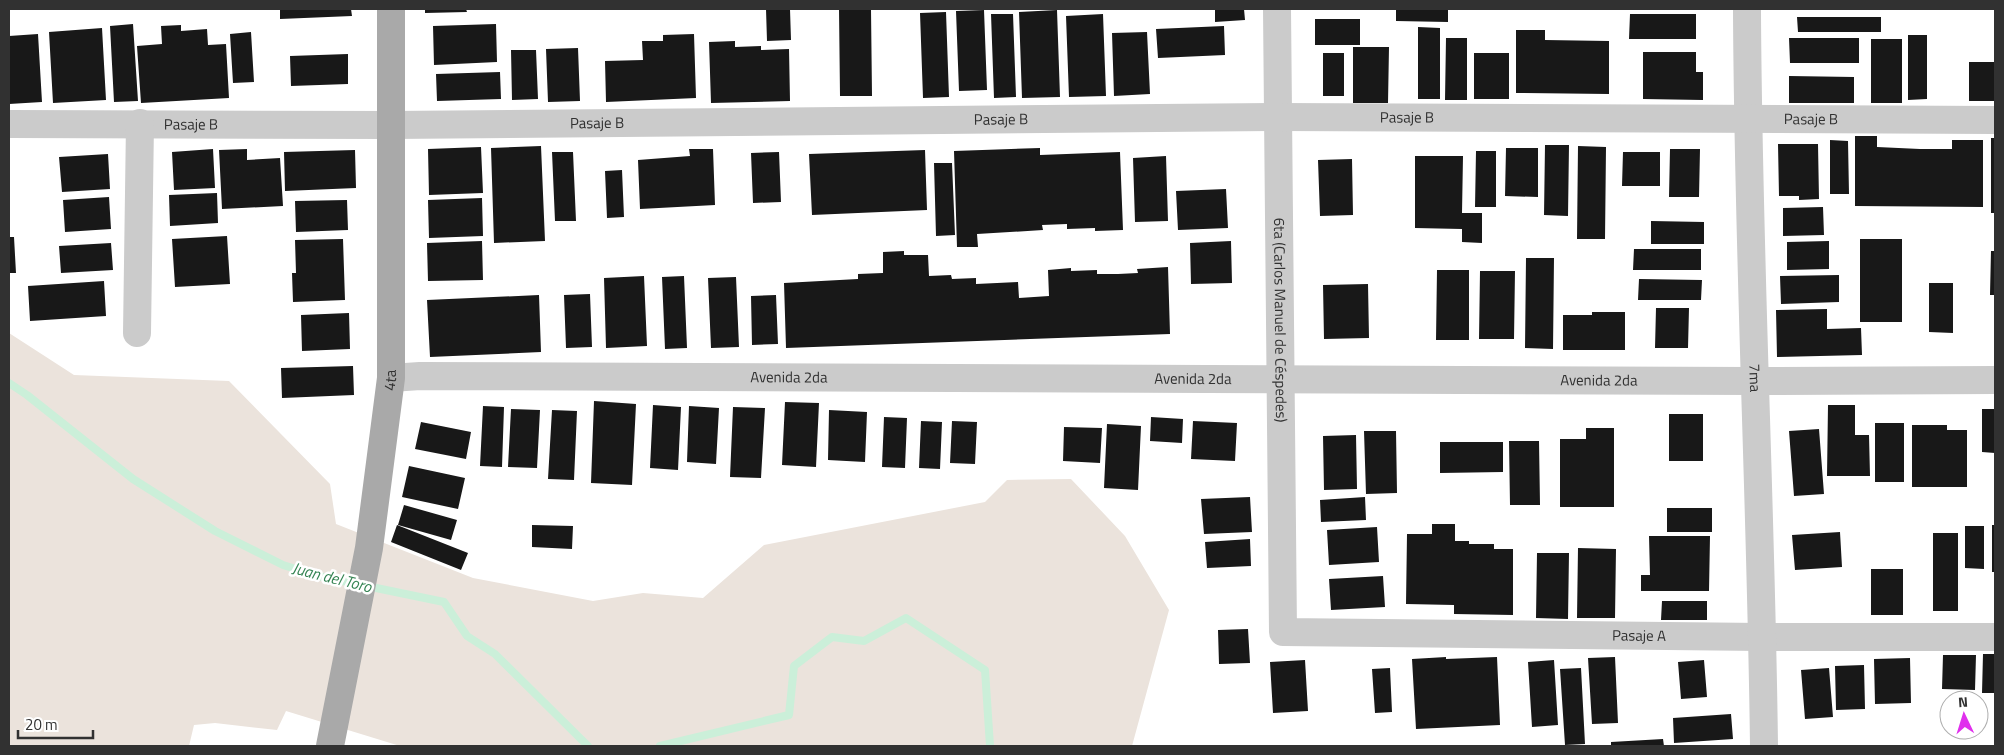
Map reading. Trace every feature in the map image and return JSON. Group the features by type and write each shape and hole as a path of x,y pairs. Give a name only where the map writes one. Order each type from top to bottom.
{"main road":[{"name":"4ta","path":"330,746 369,548 391,378 391,9"}],"street":[{"name":"6ta (Carlos Manuel de Céspedes)","path":"1277,9 1279,378 1283,632"},
{"name":"7ma","path":"1746,9 1747,120 1764,746"},
{"name":"Pasaje B","path":"9,124 392,124 1278,117 1995,120"},
{"path":"137,333 140,123"},
{"name":"Avenida 2da","path":"391,378 430,376 1755,381 1995,380"},
{"name":"Pasaje A","path":"1283,632 1762,637 1995,636"}],"shaded area":[{"path":"9,333 74,375 229,381 330,484 336,524 473,578 593,601 643,593 703,598 764,545 985,502 1007,480 1071,479 1125,536 1169,610 1132,746 400,746 286,711 277,730 215,723 194,725 189,746 9,746"}],"building":[{"path":"280,9 351,9 352,16 280,19"},
{"path":"425,9 466,9 467,12 425,13"},
{"path":"766,9 790,9 791,40 767,41"},
{"path":"839,9 871,9 872,96 840,96"},
{"path":"1215,9 1244,9 1245,20 1215,22"},
{"path":"1396,9 1448,9 1448,22 1396,21"},
{"path":"984,10 987,90 959,91 956,11"},
{"path":"1057,10 1060,97 1022,98 1019,12"},
{"path":"946,12 949,97 923,98 920,13"},
{"path":"991,14 1013,14 1016,97 994,98"},
{"path":"1103,14 1106,96 1069,97 1066,16"},
{"path":"1630,14 1696,14 1696,39 1629,39"},
{"path":"1797,17 1881,17 1881,32 1798,32"},
{"path":"1315,19 1360,19 1360,45 1315,45"},
{"path":"133,24 138,101 114,102 110,26"},
{"path":"496,24 497,62 434,65 433,26"},
{"path":"181,25 181,31 207,29 208,45 226,44 229,98 141,103 137,46 162,44 161,26"},
{"path":"1224,26 1225,55 1158,58 1156,29"},
{"path":"1418,27 1440,28 1440,99 1418,99"},
{"path":"102,28 106,100 53,103 49,32"},
{"path":"1516,30 1545,30 1545,40 1609,41 1609,94 1516,93"},
{"path":"251,32 254,82 233,83 230,34"},
{"path":"1147,32 1150,94 1114,96 1112,33"},
{"path":"38,34 42,102 9,104 9,36"},
{"path":"694,34 696,98 606,102 605,61 643,60 642,41 663,41 663,35"},
{"path":"1908,35 1927,35 1927,99 1908,100"},
{"path":"1446,38 1467,38 1467,100 1445,100"},
{"path":"1789,38 1859,38 1859,63 1790,63"},
{"path":"1871,39 1902,39 1902,103 1871,103"},
{"path":"735,41 735,47 761,46 761,50 789,49 790,101 711,103 709,42"},
{"path":"1353,47 1389,47 1388,103 1353,103"},
{"path":"578,48 580,101 548,102 546,49"},
{"path":"511,50 536,50 538,99 512,100"},
{"path":"1643,52 1696,52 1696,72 1703,72 1703,100 1643,99"},
{"path":"1323,53 1344,53 1344,96 1323,96"},
{"path":"1474,53 1509,53 1509,99 1474,99"},
{"path":"348,54 348,84 291,86 290,56"},
{"path":"1969,62 1995,62 1995,101 1969,101"},
{"path":"500,72 501,99 437,101 436,74"},
{"path":"1789,76 1854,77 1854,103 1789,103"},
{"path":"1855,136 1877,136 1877,147 1920,149 1952,149 1952,140 1983,140 1983,207 1855,206"},
{"path":"1991,138 1995,138 1995,213 1991,213"},
{"path":"1830,140 1848,141 1849,194 1830,194"},
{"path":"1778,144 1818,144 1819,199 1799,200 1799,196 1779,196"},
{"path":"1545,145 1569,145 1568,216 1544,215"},
{"path":"541,146 545,241 494,243 491,148"},
{"path":"1578,146 1606,147 1605,239 1577,239"},
{"path":"481,147 483,193 429,195 428,149"},
{"path":"1040,148 1040,155 1120,152 1123,230 1095,231 1095,228 1067,229 1067,224 1042,225 1043,230 977,234 978,247 957,247 954,151"},
{"path":"1506,148 1538,148 1538,197 1505,196"},
{"path":"213,149 215,188 174,190 172,152"},
{"path":"247,149 247,160 280,158 283,206 222,209 219,150"},
{"path":"689,149 713,149 715,205 640,209 638,160 690,156"},
{"path":"1670,149 1700,149 1699,197 1669,197"},
{"path":"355,150 356,188 285,191 284,152"},
{"path":"925,150 927,210 812,215 809,154"},
{"path":"1476,151 1496,151 1496,207 1475,207"},
{"path":"552,152 573,152 576,221 555,221"},
{"path":"779,152 781,202 753,203 751,153"},
{"path":"1623,152 1660,152 1660,186 1622,186"},
{"path":"108,154 110,189 62,192 59,157"},
{"path":"1166,156 1168,221 1135,222 1133,158"},
{"path":"1415,156 1463,156 1462,213 1482,213 1482,243 1462,242 1462,229 1415,228"},
{"path":"1352,159 1353,215 1320,216 1318,160"},
{"path":"934,163 952,163 955,235 936,236"},
{"path":"622,170 624,217 607,218 605,171"},
{"path":"1226,189 1228,228 1178,230 1176,191"},
{"path":"217,193 218,223 170,226 169,195"},
{"path":"109,197 111,229 65,232 63,200"},
{"path":"482,198 483,236 429,238 428,200"},
{"path":"347,200 348,230 296,232 295,201"},
{"path":"1823,207 1824,235 1783,236 1783,208"},
{"path":"1651,221 1704,222 1704,244 1651,244"},
{"path":"227,236 230,284 175,287 172,239"},
{"path":"9,237 14,237 16,273 9,273"},
{"path":"343,239 345,300 293,302 292,273 296,273 295,240"},
{"path":"1860,239 1902,239 1902,322 1860,322"},
{"path":"482,241 483,280 428,281 427,243"},
{"path":"1231,241 1232,283 1191,284 1190,243"},
{"path":"1829,241 1829,269 1787,270 1787,242"},
{"path":"111,243 113,270 61,273 59,246"},
{"path":"1634,249 1701,249 1701,270 1633,270"},
{"path":"904,251 904,255 928,255 929,276 951,275 952,279 976,278 976,284 1018,282 1019,298 1049,296 1048,270 1071,268 1071,271 1097,270 1097,274 1118,274 1138,273 1137,269 1168,267 1170,334 786,348 784,283 858,279 858,274 883,273 883,252"},
{"path":"1991,251 1995,251 1995,295 1990,295"},
{"path":"1526,258 1554,258 1553,349 1525,348"},
{"path":"1437,270 1469,270 1469,340 1436,340"},
{"path":"1480,271 1515,271 1514,339 1479,339"},
{"path":"1839,275 1839,302 1781,304 1780,276"},
{"path":"644,276 647,346 606,348 604,278"},
{"path":"684,276 687,348 665,349 662,277"},
{"path":"736,277 739,347 711,348 708,278"},
{"path":"1639,279 1702,280 1701,300 1638,300"},
{"path":"104,281 106,316 30,321 28,286"},
{"path":"1929,283 1953,283 1953,333 1929,332"},
{"path":"1368,284 1369,338 1324,339 1323,285"},
{"path":"590,294 592,347 566,348 564,295"},
{"path":"539,295 541,352 430,357 427,300"},
{"path":"776,295 778,344 752,345 751,296"},
{"path":"1656,308 1689,308 1688,348 1655,348"},
{"path":"1827,309 1827,329 1861,328 1862,355 1777,357 1776,310"},
{"path":"1592,312 1625,312 1625,350 1563,350 1563,315 1592,315"},
{"path":"349,313 350,349 302,351 301,315"},
{"path":"353,366 354,395 282,398 281,368"},
{"path":"594,401 636,404 632,485 591,483"},
{"path":"785,402 819,403 816,467 782,465"},
{"path":"653,405 681,407 678,470 650,468"},
{"path":"1828,405 1855,405 1855,435 1869,435 1870,476 1827,476"},
{"path":"483,406 504,407 502,467 480,466"},
{"path":"689,406 719,408 716,464 687,462"},
{"path":"733,407 765,408 761,478 730,477"},
{"path":"511,409 540,410 537,468 508,467"},
{"path":"1982,409 1995,409 1995,453 1982,452"},
{"path":"552,410 577,411 574,480 548,479"},
{"path":"829,410 867,412 865,462 828,460"},
{"path":"1669,414 1703,414 1703,461 1669,461"},
{"path":"884,417 907,418 905,468 882,467"},
{"path":"1151,417 1183,419 1182,443 1150,441"},
{"path":"921,421 942,422 940,469 919,468"},
{"path":"952,421 977,422 975,464 950,463"},
{"path":"1193,421 1237,423 1235,461 1191,459"},
{"path":"421,422 471,432 466,459 415,449"},
{"path":"1875,423 1904,423 1904,482 1875,482"},
{"path":"1107,424 1141,426 1138,490 1104,488"},
{"path":"1912,425 1947,425 1947,430 1967,430 1967,487 1912,487"},
{"path":"1064,427 1102,428 1100,463 1063,461"},
{"path":"1586,428 1614,428 1614,507 1560,507 1560,439 1586,439"},
{"path":"1819,429 1824,494 1794,496 1789,431"},
{"path":"1364,431 1396,431 1397,493 1366,494"},
{"path":"1356,435 1357,489 1324,490 1323,436"},
{"path":"1509,441 1539,441 1540,505 1510,505"},
{"path":"1440,442 1503,442 1503,472 1440,473"},
{"path":"409,466 465,478 458,509 402,497"},
{"path":"1250,497 1252,532 1204,534 1201,499"},
{"path":"1365,497 1366,520 1321,522 1320,500"},
{"path":"404,505 457,520 451,540 398,525"},
{"path":"1667,508 1712,508 1712,532 1667,532"},
{"path":"1432,524 1455,524 1455,541 1469,541 1469,544 1494,544 1494,549 1513,549 1513,615 1454,614 1454,605 1406,604 1407,534 1432,534"},
{"path":"397,525 468,553 461,570 391,542"},
{"path":"532,525 573,526 572,549 532,547"},
{"path":"1992,525 1995,525 1995,572 1992,572"},
{"path":"1965,526 1984,526 1984,569 1965,568"},
{"path":"1377,527 1379,562 1329,565 1327,530"},
{"path":"1840,532 1842,567 1795,570 1792,535"},
{"path":"1933,533 1958,533 1958,611 1933,611"},
{"path":"1649,536 1710,536 1709,591 1641,591 1641,575 1650,575"},
{"path":"1250,539 1251,566 1207,568 1205,542"},
{"path":"1578,548 1616,549 1615,618 1577,618"},
{"path":"1537,553 1569,553 1568,619 1536,618"},
{"path":"1871,569 1903,569 1903,615 1871,615"},
{"path":"1383,576 1385,607 1331,610 1329,579"},
{"path":"1662,601 1707,601 1707,620 1661,620"},
{"path":"1248,629 1250,663 1219,664 1218,630"},
{"path":"1983,654 1995,654 1995,693 1989,693 1989,690 1982,690"},
{"path":"1943,655 1976,655 1975,690 1942,689"},
{"path":"1446,657 1446,659 1497,657 1500,725 1416,729 1412,659"},
{"path":"1615,657 1618,723 1592,724 1588,658"},
{"path":"1910,658 1911,703 1875,704 1874,659"},
{"path":"1305,660 1308,711 1273,713 1270,662"},
{"path":"1554,660 1558,725 1532,727 1528,662"},
{"path":"1704,660 1707,697 1681,699 1678,662"},
{"path":"1864,665 1865,709 1836,710 1835,666"},
{"path":"1390,668 1392,712 1375,713 1372,669"},
{"path":"1581,668 1585,744 1565,745 1560,669"},
{"path":"1829,668 1833,717 1805,719 1801,670"},
{"path":"1731,714 1733,739 1674,743 1673,718"},
{"path":"1663,739 1664,746 1611,746 1611,742"}],"waterway":[{"name":"Juan del Toro","path":"9,383 27,395 133,479 215,531 283,565 318,576 444,602 467,636 495,654 588,746"},
{"name":"Juan del Toro","path":"660,746 789,715 794,666 832,637 864,641 906,618 985,670 990,746"}]}
